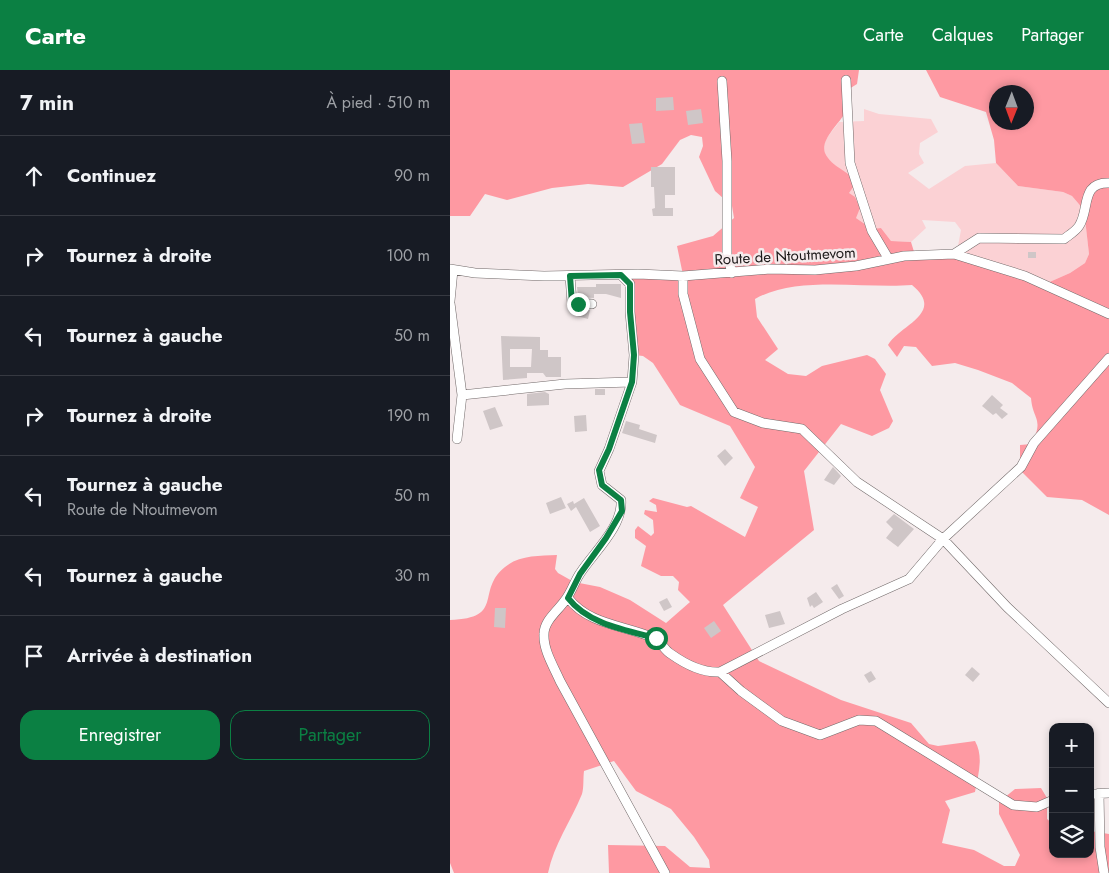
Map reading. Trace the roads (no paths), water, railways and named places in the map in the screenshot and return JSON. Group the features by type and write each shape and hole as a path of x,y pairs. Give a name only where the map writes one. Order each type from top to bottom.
{"street":[{"path":"846,80 850,163 872,230 888,258"},
{"path":"722,81 727,161 727,255 732,272"},
{"path":"954,254 979,238 1064,239 1080,226 1088,193 1101,183 1109,183"},
{"name":"Route de Ntoutmevom","path":"452,269 475,273 570,276 683,276 770,269 815,270 856,266 888,258 929,254 954,254 1025,276 1109,314"},
{"path":"452,269 450,302 462,395 457,439"},
{"path":"621,275 630,284 630,312 634,355 632,382 609,449 599,470 602,485 621,500 622,511 606,538 580,574 568,598 548,621 544,633 547,650 560,681 664,873"},
{"path":"570,276 572,303 592,304"},
{"path":"683,276 683,294 700,359 734,412 763,423 802,429 857,482 943,539 1007,606 1109,704"},
{"path":"568,598 576,609 614,627 656,638 670,654 707,673 720,672 842,609 909,579 943,539 1021,467 1034,443 1109,358"},
{"path":"462,395 565,384 632,382"},
{"path":"720,672 741,691 782,722 820,735 859,720 876,721 1013,806 1037,807 1049,802"},
{"path":"1104,873 1094,793 1109,793"}]}
